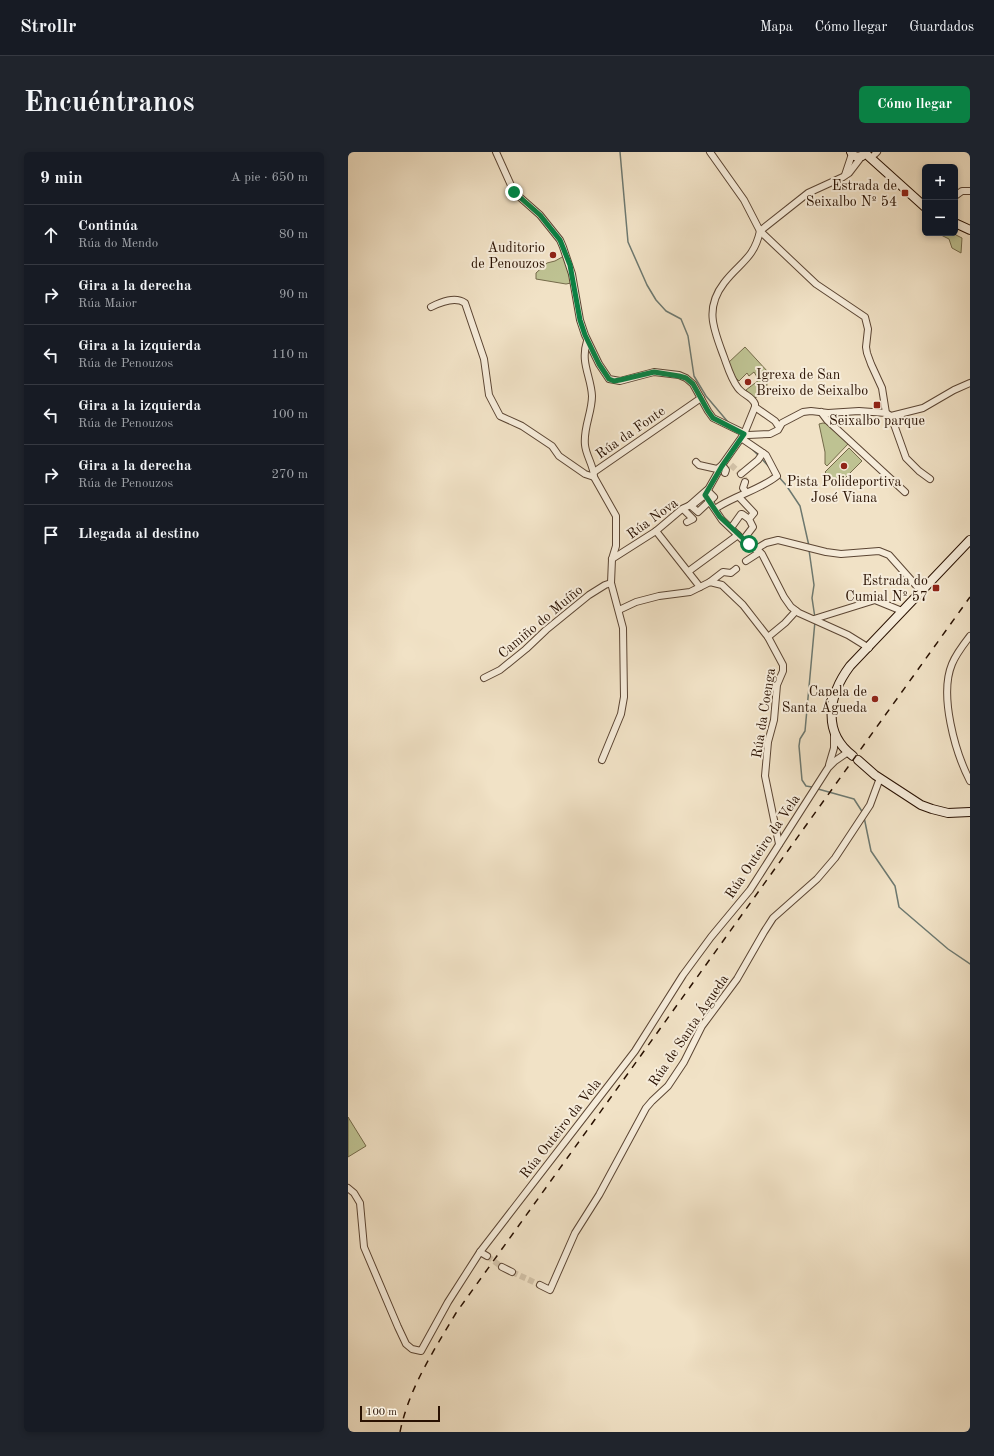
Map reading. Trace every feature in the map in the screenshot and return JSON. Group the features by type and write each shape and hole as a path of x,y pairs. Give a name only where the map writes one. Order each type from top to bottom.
{"street":[{"path":"496,152 514,192 540,215 560,240 571,270 580,320 588,341 609,379 614,381 654,372 686,378 693,384 710,415 715,420 748,435 770,434 778,430 782,423 803,412 828,413 859,411 889,415 923,408 954,390 970,383"},
{"path":"710,152 740,194 760,231 816,284 864,317 868,329 866,346 867,353 882,388 889,415 906,458 919,471 930,479"},
{"path":"845,175 851,153 856,157 869,153"},
{"path":"780,427 775,421 755,407 752,399 740,391 732,378 715,332 712,309 715,298 725,282 753,251 760,231 789,207 808,194 845,175 869,153"},
{"path":"869,153 922,202"},
{"path":"958,194 962,191 970,191"},
{"path":"958,224 970,230"},
{"path":"958,229 970,235"},
{"path":"431,307 444,301 461,300 465,302 484,359 489,395 500,416 522,426 552,446 559,456 585,474 594,474 587,457 585,444 586,430 591,411 592,395 585,361 585,348 588,341"},
{"name":"Rúa da Fonte","path":"602,760 621,714 624,697 623,628 611,583 612,560 616,546 616,516 594,474 701,398"},
{"path":"755,407 744,434 723,463 706,492 710,501 720,517 730,528 758,550 772,571 784,597 796,611 848,635 868,648"},
{"path":"821,412 827,420 905,492"},
{"path":"715,509 746,492 771,481 777,476 766,455 744,440 744,434"},
{"path":"741,474 762,456 763,453"},
{"path":"696,462 699,465 717,469 723,463"},
{"path":"723,463 730,465"},
{"path":"723,463 726,470 725,473"},
{"path":"744,482 746,492"},
{"name":"Rúa Nova","path":"612,560 656,532 706,492"},
{"path":"739,497 754,513 749,519"},
{"path":"690,505 698,512 710,501"},
{"path":"683,509 693,519 686,522"},
{"path":"689,571 741,538 753,528 749,519 741,514 730,528"},
{"path":"656,532 689,571 700,587"},
{"path":"746,561 766,543 778,540 826,552 841,554 879,551 889,555 921,591"},
{"path":"839,739 835,722 837,697 843,685 854,669 921,591 970,540"},
{"path":"960,550 970,544"},
{"path":"828,768 834,748 834,732 831,714 834,693 844,674 901,615 970,548"},
{"path":"619,610 636,602 659,596 683,594 710,582 723,572 731,573 736,569"},
{"name":"Rúa da Coenga","path":"710,582 722,585 743,605 768,637 783,665 783,671 777,685 774,720 768,742 765,776 779,844"},
{"name":"Camiño do Muíño","path":"484,678 500,670 526,649 546,630 590,595 604,585 611,583"},
{"path":"814,619 875,600 901,615"},
{"path":"768,637 785,623 796,611"},
{"path":"970,636 958,652 951,665 948,682 950,718 958,752 970,781"},
{"path":"854,669 859,659 868,648"},
{"path":"834,732 863,766 912,800 928,808 952,813 970,812"},
{"path":"828,768 835,760 855,758 907,793 925,802 950,809 970,808"},
{"name":"Rúa Outeiro da Vela","path":"348,1188 354,1192 360,1203 363,1240 367,1256 406,1344 412,1350 421,1351 448,1302 480,1252 560,1146 635,1051 683,975 711,937 750,890 828,768"},
{"name":"Rúa de Santa Águeda","path":"540,1285 550,1290 575,1233 599,1195 646,1108 668,1086 684,1062 702,1026 737,979 764,932 774,918 817,878 839,852 870,805 880,778"},
{"path":"480,1252 487,1256"},
{"path":"502,1267 512,1272"}],"green space":[{"path":"943,236 958,236 962,238 961,253 952,248 949,239"},
{"path":"564,256 571,283 566,284 536,279 536,273 547,263"},
{"path":"745,347 768,372 771,379 767,380 764,392 753,399 746,390 759,380 754,372 749,376 747,373 739,381 735,377 728,363"},
{"path":"819,424 829,424 848,444 827,466 825,464 825,452"},
{"name":"Pista Polideportiva José Viana","path":"849,448 862,461 838,485 825,472"},
{"path":"348,1117 366,1146 348,1157"}],"waterway":[{"path":"620,152 628,242 647,285 656,300 666,311 681,319 688,336 694,376 706,396 728,422"},
{"path":"753,450 759,456"},
{"path":"762,459 770,468"},
{"path":"778,476 800,506 809,546"},
{"path":"809,550 814,585 812,598 815,618"},
{"path":"812,787 806,786 802,780 799,746 800,739 805,731 815,621"},
{"path":"818,789 854,799 863,813"},
{"path":"864,817 871,851 895,886 899,907 948,949 970,964"}],"tunnel":[{"path":"731,465 744,477 745,482"},
{"path":"487,1256 502,1267"},
{"path":"512,1272 540,1285"}],"railway":[{"path":"400,1432 409,1400 416,1385 456,1313 970,597"}],"place":[{"name":"Estrada de Seixalbo Nº 54","path":"905,193"},
{"name":"Auditorio de Penouzos","path":"553,255"},
{"name":"Igrexa de San Breixo de Seixalbo","path":"748,382"},
{"name":"Seixalbo parque","path":"877,405"},
{"name":"Pista Polideportiva José Viana","path":"844,466"},
{"name":"Estrada do Cumial Nº 57","path":"936,588"},
{"name":"Capela de Santa Águeda","path":"875,699"}],"route":[{"path":"514,192 540,215 560,240 570,265 580,320 585,335 599,364 609,379 614,381 620,380 648,372 660,372 686,378 690,380 700,394 710,415 715,420 744,434 725,460 705,495 718,515 745,542 749,544"}]}
